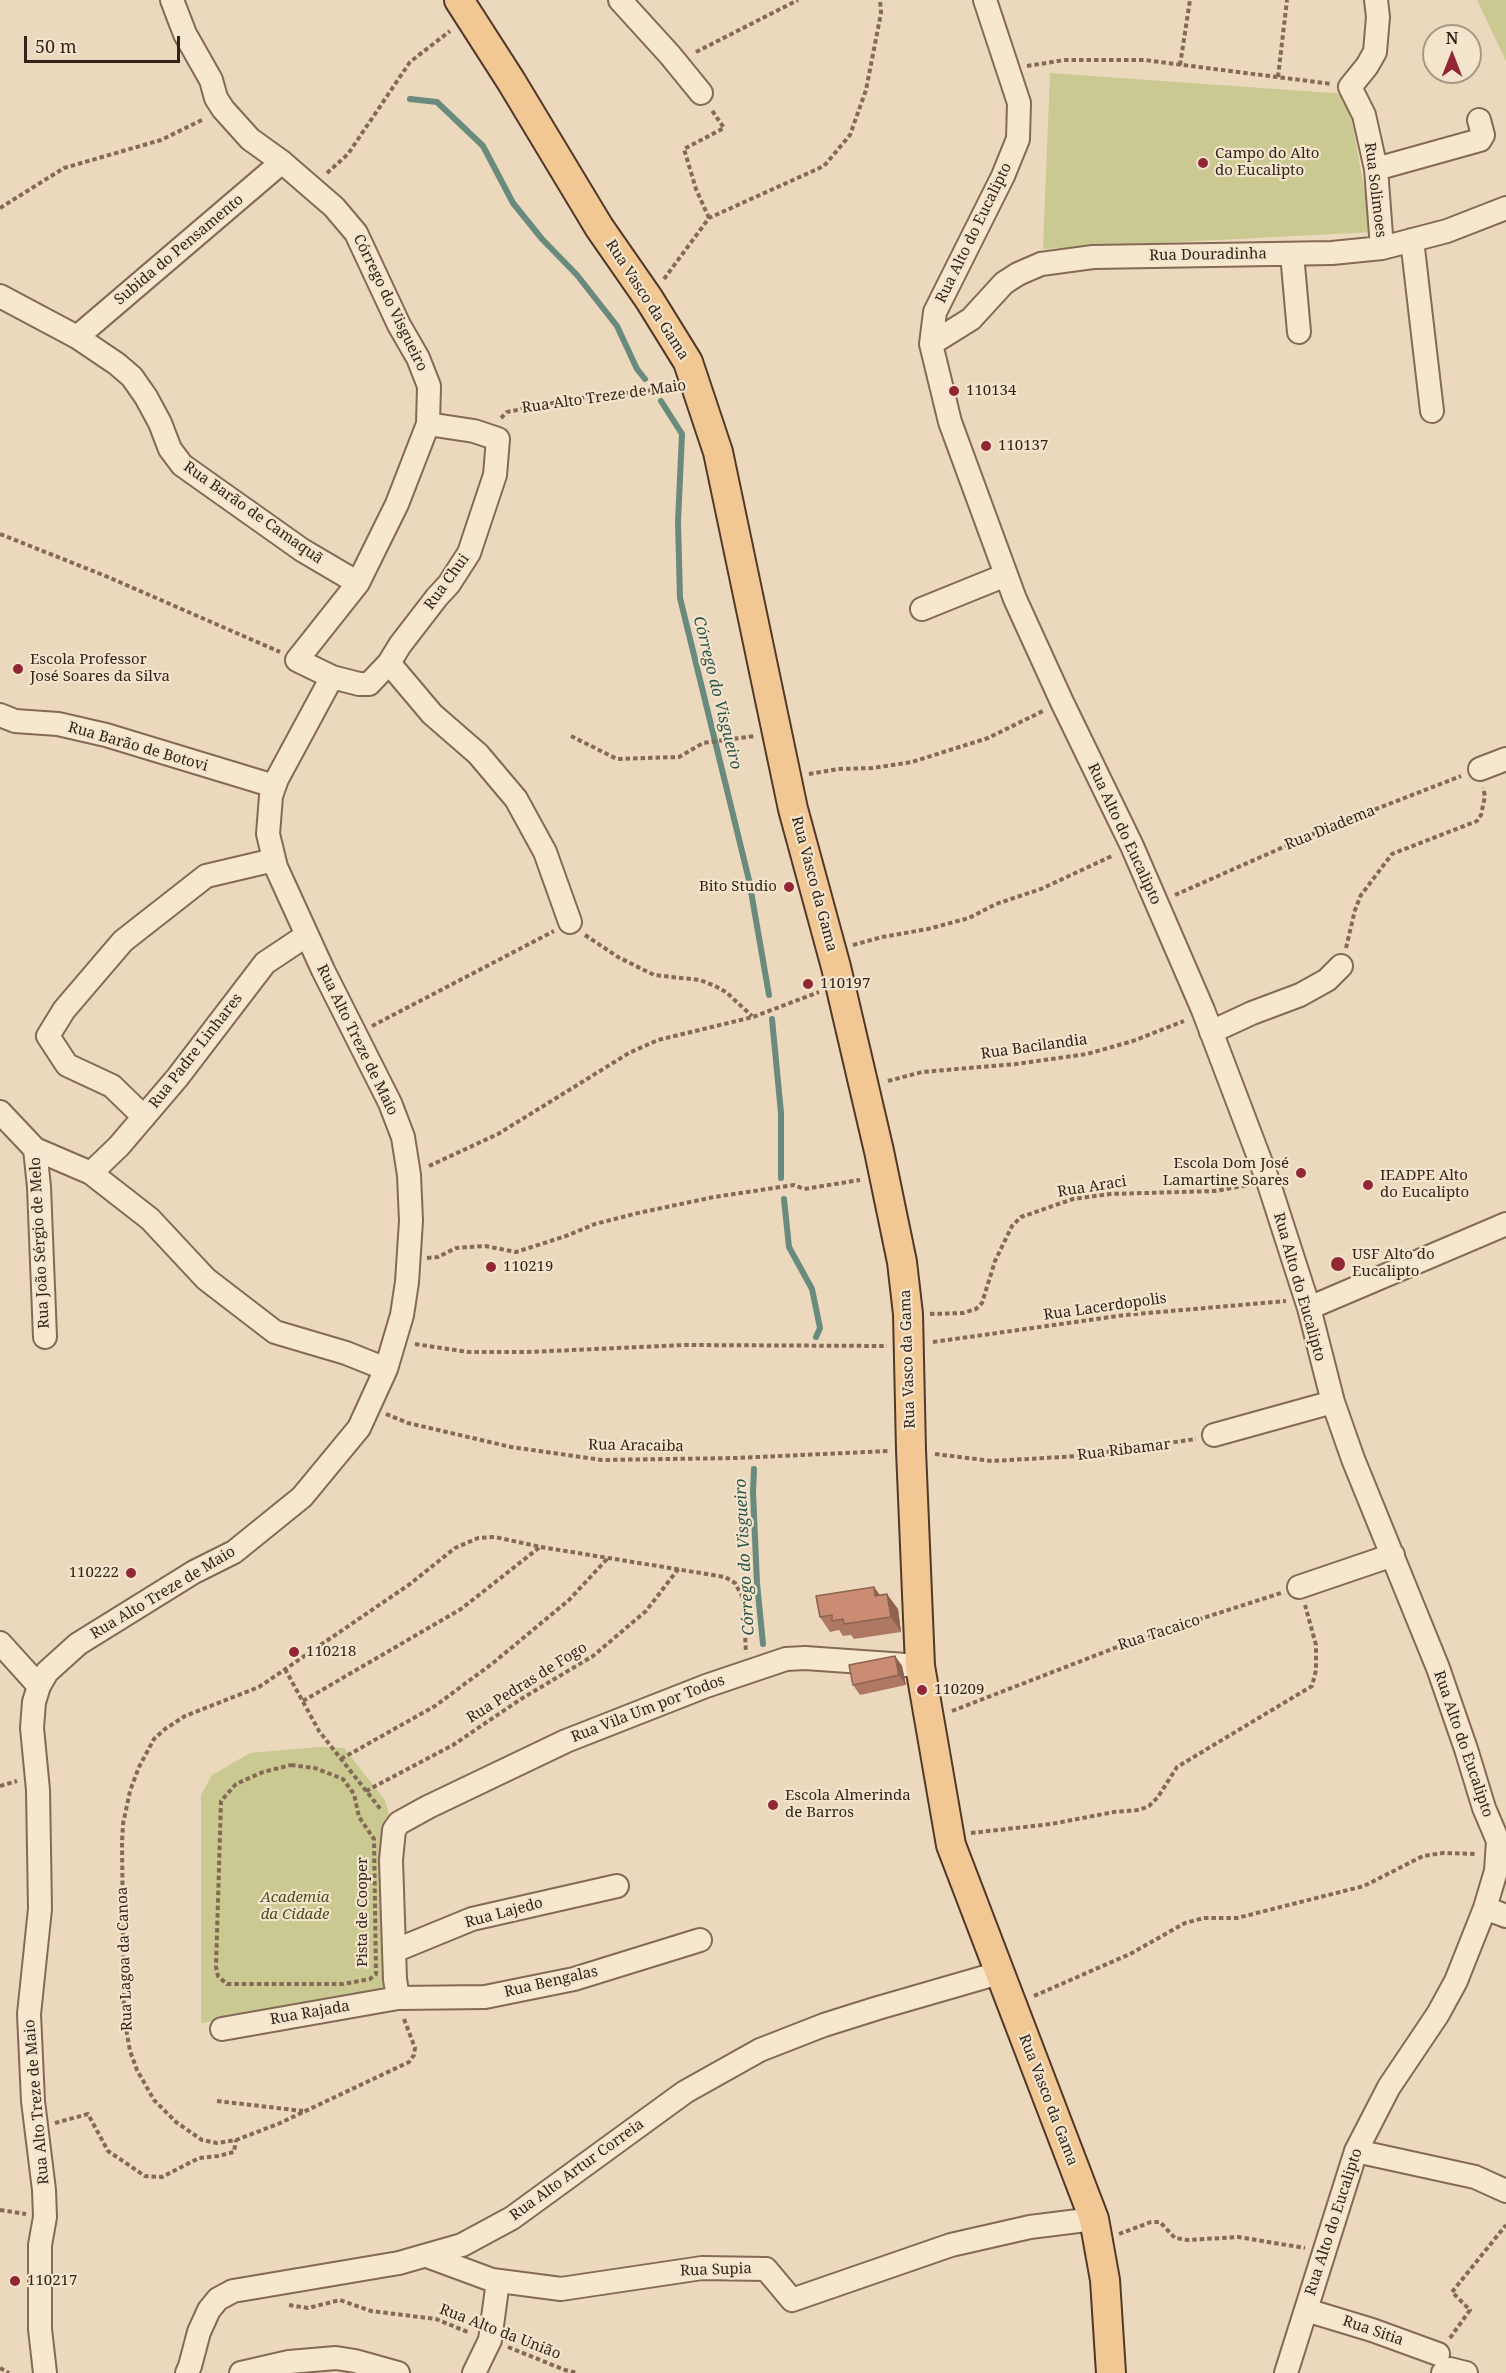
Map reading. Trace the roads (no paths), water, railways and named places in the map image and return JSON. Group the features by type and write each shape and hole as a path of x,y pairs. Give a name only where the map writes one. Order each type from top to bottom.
{"main road":[{"name":"Rua Vasco da Gama","path":"464,8 588,209 649,299 688,362 721,463 793,809 832,950 885,1176 902,1262 908,1314 920,1666 949,1836 1096,2230 1105,2280 1111,2373"}],"street":[{"name":"Córrego do Visgueiro","path":"172,0 185,34 211,80 223,109 250,139 282,162 348,222 367,252 429,386 428,424"},
{"path":"620,0 701,93"},
{"name":"Rua Alto do Eucalipto","path":"985,0 1019,102 1018,139 1003,176 935,312 931,344 950,422 1006,575 1062,702 1132,846 1203,1010 1268,1181 1306,1301 1333,1402 1353,1459 1394,1555 1438,1668 1484,1808 1500,1844 1496,1872 1496,1912 1438,2014 1389,2087 1356,2151 1286,2373"},
{"name":"Rua Solimoes","path":"1376,0 1378,17 1375,52 1350,87 1364,115 1376,170 1382,248"},
{"path":"1376,170 1480,140 1482,135 1479,120"},
{"name":"Subida do Pensamento","path":"77,338 282,162"},
{"name":"Rua Douradinha","path":"931,344 970,319 1004,283 1041,264 1093,257 1292,254 1382,248 1448,231 1506,208"},
{"path":"1412,240 1432,411"},
{"path":"1292,254 1299,332"},
{"name":"Rua Barão de Camaquã","path":"0,296 77,338 117,364 132,377 146,397 160,423 170,449 182,465 302,550 358,583"},
{"path":"358,583 397,504 428,424"},
{"name":"Rua Chui","path":"358,583 304,663 332,677 359,684 369,684 389,663 400,645 449,584 469,553 495,475 498,439 474,431 428,424"},
{"path":"922,609 1006,575"},
{"path":"389,663 432,714 478,754 516,799 546,852 570,922"},
{"name":"Rua Alto Treze de Maio","path":"45,2373 40,2329 40,2245 45,2217 44,2190 33,2101 29,2014 40,1909 38,1790 32,1728 34,1702 39,1686 47,1672 78,1644 194,1572 234,1552 302,1497 359,1428 386,1369 402,1315 411,1221 409,1175 403,1137 390,1102 307,935 274,860 268,834 274,786 332,677"},
{"name":"Rua Barão de Botovi","path":"0,715 15,721 58,724 106,735 274,786"},
{"path":"1480,769 1506,759"},
{"path":"144,1117 112,1086 66,1065 48,1036 64,1010 123,941 206,876 274,860"},
{"name":"Rua Padre Linhares","path":"91,1173 144,1117 265,963 307,935"},
{"path":"1211,1032 1252,1012 1300,995 1327,980 1341,966"},
{"path":"0,1112 34,1149 91,1173 150,1219 206,1279 274,1332 346,1353 386,1369"},
{"name":"Rua João Sérgio de Melo","path":"34,1149 39,1187 45,1337"},
{"path":"1306,1301 1506,1224"},
{"path":"1214,1435 1333,1402"},
{"path":"1299,1587 1394,1555"},
{"path":"0,1643 39,1686"},
{"name":"Rua Vila Um por Todos","path":"394,1951 391,1860 394,1827 428,1807 566,1741 786,1659 805,1658 920,1666"},
{"name":"Rua Lajedo","path":"394,1951 472,1919 617,1886"},
{"name":"Rua Bengalas","path":"398,1998 485,1997 574,1979 700,1940"},
{"path":"394,1951 398,1998"},
{"name":"Rua Alto Artur Correia","path":"187,2373 208,2310 219,2299 233,2291 354,2272 426,2256 462,2245 512,2218 685,2092 760,2050 867,2011 999,1973"},
{"name":"Rua Rajada","path":"222,2029 398,1998"},
{"path":"1356,2151 1475,2177 1506,2192"},
{"name":"Rua Supia","path":"426,2256 498,2281 561,2289 702,2268 766,2269 792,2300 951,2245 1030,2227 1096,2230"},
{"path":"474,2373 490,2340 498,2281"},
{"name":"Rua Sitia","path":"1306,2310 1372,2330 1450,2369 1466,2373"},
{"path":"241,2373 289,2362 336,2358 398,2373"}],"waterway":[{"name":"Córrego do Visgueiro","path":"410,99 437,102 483,146 513,203 542,239 577,275 617,326 637,369 645,379"},
{"name":"Córrego do Visgueiro","path":"661,401 682,434 678,522 680,598 749,880 769,995"},
{"name":"Córrego do Visgueiro","path":"772,1019 781,1113 781,1178"},
{"name":"Córrego do Visgueiro","path":"784,1199 789,1247 812,1289 820,1328 816,1337"},
{"name":"Córrego do Visgueiro","path":"754,1469 757,1583 763,1644"}],"place":[{"name":"Campo do Alto do Eucalipto","path":"1203,163"},
{"name":"110134","path":"954,391"},
{"name":"110137","path":"986,446"},
{"name":"Escola Professor José Soares da Silva","path":"18,669"},
{"name":"Bito Studio","path":"789,887"},
{"name":"110197","path":"808,984"},
{"name":"Escola Dom José Lamartine Soares","path":"1301,1173"},
{"name":"IEADPE Alto do Eucalipto","path":"1368,1185"},
{"name":"USF Alto do Eucalipto","path":"1338,1264"},
{"name":"110219","path":"491,1267"},
{"name":"110222","path":"131,1573"},
{"name":"110218","path":"294,1652"},
{"name":"110209","path":"922,1690"},
{"name":"Escola Almerinda de Barros","path":"773,1805"},
{"name":"110217","path":"15,2281"}],"park label":[{"name":"Academia da Cidade","path":"295,1906"}]}
